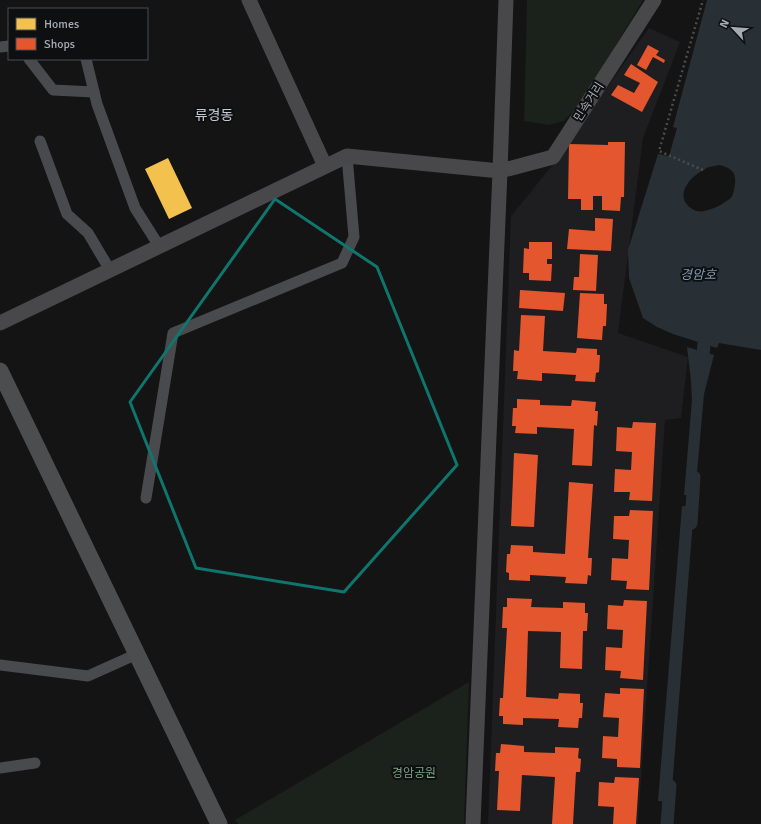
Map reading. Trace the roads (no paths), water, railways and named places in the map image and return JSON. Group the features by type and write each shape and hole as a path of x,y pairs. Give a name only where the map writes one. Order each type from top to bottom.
{"main road":[{"path":"0,371 220,824"}],"street":[{"path":"249,0 325,166"},
{"path":"473,824 506,0"},
{"name":"민속거리","path":"500,171 553,157 654,0"},
{"path":"30,60 53,90 94,92"},
{"path":"86,60 97,104 135,208 159,246"},
{"path":"40,141 67,214 88,233 110,270"},
{"path":"146,498 173,333 342,263 354,237 347,156"},
{"path":"0,323 347,156 500,171"},
{"path":"0,665 88,676 137,654"},
{"path":"0,768 35,762"}],"water":[{"name":"경암호","path":"707,0 761,0 761,350 719,343 717,348 673,334 657,327 643,318 629,278 628,250 658,154 669,156 677,128 673,127","holes":["720,165 729,168 734,173 735,177 734,190 730,198 716,207 706,211 697,211 688,205 684,200 685,188 693,177 708,167"]},
{"path":"687,347 714,355 704,394 695,495 684,495 692,400"},
{"path":"682,506 694,507 671,802 658,801"}],"waterway":[{"path":"702,370 704,344"},
{"path":"691,523 694,477"},
{"path":"667,824 670,786"}],"district":[{"name":"류경동","path":"214,115"}],"park label":[{"name":"경암공원","path":"414,773"}]}
